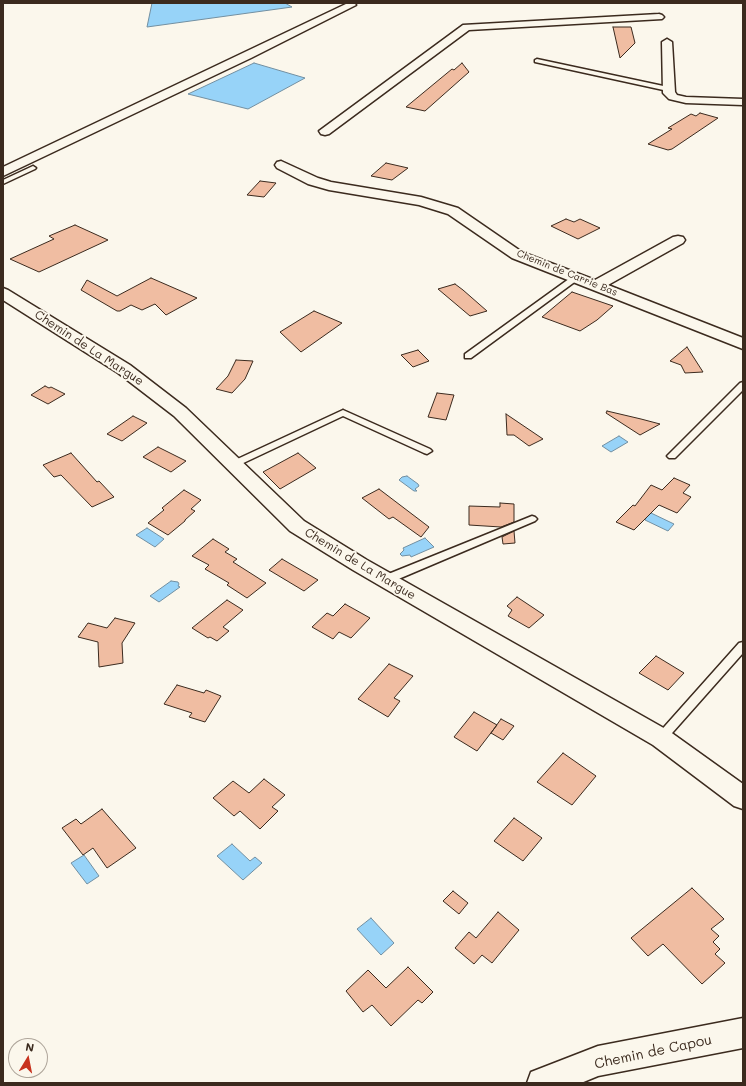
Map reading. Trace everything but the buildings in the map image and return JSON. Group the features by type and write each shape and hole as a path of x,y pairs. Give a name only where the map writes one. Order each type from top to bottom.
{"street":[{"path":"3,172 351,5"},
{"path":"325,131 466,27 659,17"},
{"path":"666,42 668,89 669,93 673,97 686,100 743,102"},
{"name":"Chemin de Carrie Bas","path":"281,165 313,181 329,186 421,201 453,211 517,254 743,344"},
{"path":"596,286 678,240"},
{"name":"Chemin de La Margue","path":"3,293 124,369 180,412 297,526 385,580 661,738 743,798"},
{"name":"Chemin de Capou","path":"542,1083 598,1062 743,1034"}],"lane":[{"path":"537,61 668,89"},
{"path":"3,182 33,168"},
{"path":"468,356 576,278"},
{"path":"672,456 743,385"},
{"path":"234,464 344,413 427,451"},
{"path":"385,580 532,519"},
{"path":"661,738 743,646"}],"water":[{"path":"152,3 285,3 292,7 147,27"},
{"path":"254,63 305,78 248,109 188,94"},
{"path":"619,436 628,442 611,452 602,446"},
{"path":"407,476 418,484 419,486 415,489 417,491 414,491 399,480 402,477"},
{"path":"651,513 674,524 668,531 645,520 646,518 644,517"},
{"path":"147,528 164,539 155,547 136,535"},
{"path":"425,538 434,547 411,557 410,555 402,556 400,554 404,550 403,548"},
{"path":"171,581 178,582 178,586 180,587 159,602 150,596"},
{"path":"232,844 250,861 255,857 262,863 243,880 217,856"},
{"path":"84,855 99,876 87,884 71,863"},
{"path":"371,918 394,943 381,955 357,929"}]}
